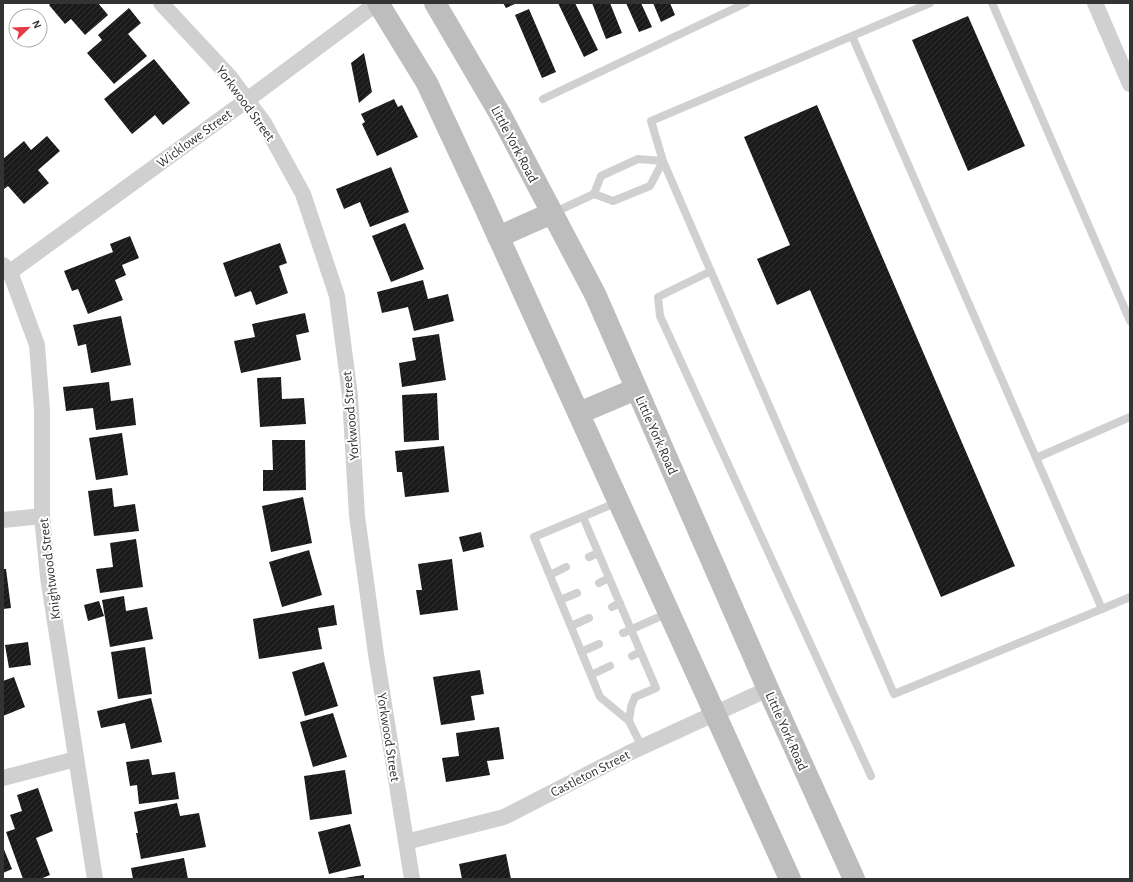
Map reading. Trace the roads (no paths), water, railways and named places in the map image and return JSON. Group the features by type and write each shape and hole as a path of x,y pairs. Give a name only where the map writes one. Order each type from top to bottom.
{"main road":[{"path":"377,3 427,83 619,501 790,879"},
{"name":"Little York Road","path":"435,3 500,114 595,294 768,689 854,879"},
{"path":"498,237 552,213"},
{"path":"578,413 636,389"}],"street":[{"name":"Yorkwood Street","path":"161,3 230,77 264,123 303,194 337,296 350,396 357,516 376,654 412,879"},
{"name":"Wicklowe Street","path":"6,269 247,100 377,3"},
{"path":"1095,3 1130,84"},
{"name":"Knightwood Street","path":"6,269 38,345 42,410 42,516 48,577 95,879"},
{"path":"3,520 42,516"},
{"name":"Castleton Street","path":"406,842 504,817 642,747 768,689"},
{"path":"3,778 76,759"}],"lane":[{"path":"543,99 746,3"},
{"path":"930,3 651,121 663,161 894,694 1130,597"},
{"path":"992,3 1130,321"},
{"path":"852,36 1102,609"},
{"path":"552,213 594,194 601,176 638,159 663,161"},
{"path":"594,194 613,201 650,186 663,161"},
{"path":"711,271 658,297 660,316 870,776"},
{"path":"1036,458 1130,417"},
{"path":"619,501 534,537 600,697 629,721 642,747"},
{"path":"583,517 609,578 616,605 627,632 640,652 656,688 635,697 631,707 629,721"},
{"path":"589,557 598,553"},
{"path":"550,574 566,567"},
{"path":"599,583 609,578"},
{"path":"560,600 576,593"},
{"path":"627,632 669,613"},
{"path":"571,626 589,618"},
{"path":"581,652 599,644"},
{"path":"632,656 640,652"},
{"path":"590,675 610,666"}]}
